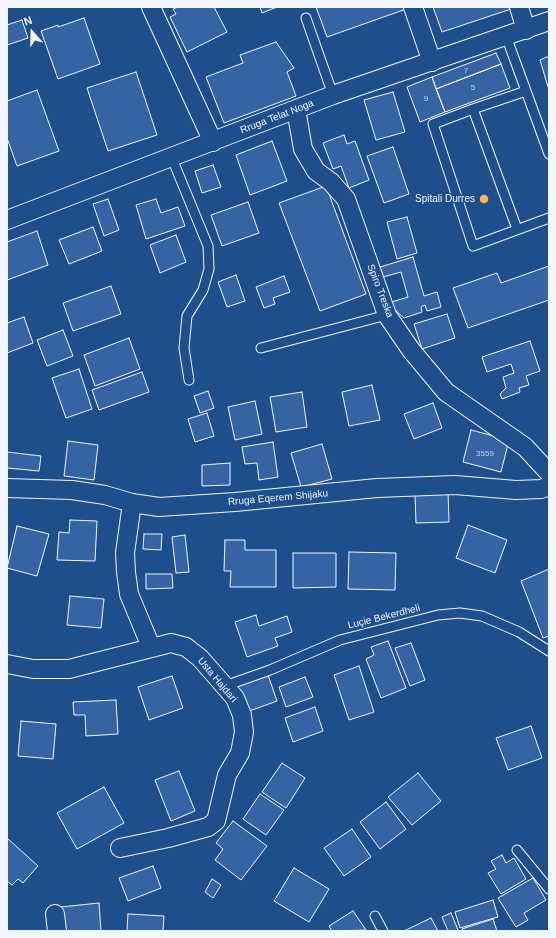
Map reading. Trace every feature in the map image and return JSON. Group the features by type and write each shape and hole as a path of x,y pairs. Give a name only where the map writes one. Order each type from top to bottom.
{"street":[{"path":"151,7 213,142"},
{"path":"413,7 432,62"},
{"path":"519,7 526,30"},
{"name":"Rruga Telat Noga","path":"8,217 171,156 213,142 333,95 549,22"},
{"name":"Spiro Treska","path":"296,109 303,149 316,170 331,182 346,199 387,314 411,350 446,392 525,447 549,473"},
{"name":"Rruga Eqerem Shijaku","path":"7,488 72,490 105,495 132,503 159,507 384,488 455,485 516,490 542,489 549,486"},
{"path":"132,503 125,553 126,572 129,594 151,647"},
{"name":"Usta Hajdari","path":"7,664 33,669 69,669 171,643 186,647 200,658 235,698 242,715 244,732 240,753 227,775 216,821 208,827 168,838 120,848"}],"lane":[{"path":"306,18 333,95"},
{"path":"506,36 549,154"},
{"path":"526,91 433,124 473,246 549,218"},
{"path":"473,109 517,229"},
{"path":"171,156 208,246 210,269 203,290 187,316 184,348 189,380"},
{"path":"261,348 387,314"},
{"name":"Luçie Bekerdheli","path":"225,686 270,670 340,640 438,615 460,613 482,616 519,632 549,651"},
{"path":"517,850 549,889"},
{"path":"375,916 383,931"}],"building":[{"path":"178,7 214,7 227,32 187,52 170,17 176,14 173,9"},
{"path":"260,7 277,7 262,13"},
{"path":"316,7 409,7 409,8 327,37"},
{"path":"433,7 510,7 511,9 442,32"},
{"path":"84,18 100,64 58,79 41,31"},
{"path":"22,20 28,38 7,45 7,25"},
{"path":"276,42 294,68 287,72 296,96 224,123 206,77 243,63 240,55"},
{"path":"496,53 501,64 436,89 432,77"},
{"path":"549,56 549,87 548,87 540,60"},
{"path":"501,64 510,88 445,112 436,89"},
{"path":"136,72 157,135 108,151 87,88"},
{"path":"432,77 445,112 420,122 407,87"},
{"path":"37,90 59,151 17,166 7,138 7,101"},
{"path":"393,92 405,132 376,140 364,100"},
{"path":"344,135 347,144 355,141 369,180 349,188 341,166 333,169 323,143"},
{"path":"272,141 287,181 250,195 236,155"},
{"path":"393,147 409,194 384,203 367,156"},
{"path":"213,165 221,187 202,193 195,171"},
{"path":"326,186 366,294 320,311 279,203"},
{"path":"108,199 119,230 104,236 93,204"},
{"path":"156,199 161,213 178,207 185,226 146,239 136,205"},
{"path":"248,202 259,233 222,246 211,215"},
{"path":"407,217 417,253 397,259 387,222"},
{"path":"93,227 102,251 69,264 59,240"},
{"path":"37,231 48,265 7,280 7,242"},
{"path":"176,235 186,262 160,273 150,245"},
{"path":"413,257 424,296 437,292 441,307 427,311 425,305 421,307 422,312 404,318 394,309 392,302 408,297 401,272 383,277 380,267"},
{"path":"549,266 549,300 468,328 453,288 497,273 501,283"},
{"path":"236,275 245,301 227,307 218,282"},
{"path":"284,276 290,292 273,298 275,304 264,308 256,287"},
{"path":"111,286 121,314 73,331 63,303"},
{"path":"447,314 455,338 422,349 414,324"},
{"path":"24,317 33,343 7,353 7,323"},
{"path":"63,330 73,356 47,366 37,340"},
{"path":"129,338 140,369 95,386 84,355"},
{"path":"530,341 540,371 526,376 529,385 519,388 520,392 502,399 500,394 506,388 503,377 514,373 511,364 487,372 482,357"},
{"path":"79,369 92,409 66,418 52,378"},
{"path":"142,372 149,392 99,410 92,390"},
{"path":"372,385 380,420 349,426 342,392"},
{"path":"208,391 214,408 200,413 194,396"},
{"path":"302,392 307,427 276,432 270,397"},
{"path":"255,401 262,434 235,440 228,407"},
{"path":"433,403 442,428 414,439 404,414"},
{"path":"207,413 214,436 195,442 188,419"},
{"path":"471,430 509,440 501,472 463,462"},
{"path":"68,441 98,445 94,480 64,476"},
{"path":"273,442 278,477 259,480 257,463 245,464 242,447"},
{"path":"322,444 332,479 301,487 291,453"},
{"path":"7,452 41,456 39,471 7,468"},
{"path":"230,463 230,485 202,486 202,465"},
{"path":"448,492 449,522 416,523 415,494"},
{"path":"70,520 97,521 95,561 57,560 59,532 69,533"},
{"path":"468,525 507,540 495,573 456,558"},
{"path":"17,526 49,534 37,576 7,568"},
{"path":"144,534 162,534 161,550 143,549"},
{"path":"185,535 189,572 176,573 172,537"},
{"path":"225,540 245,540 245,550 276,550 276,587 230,587 231,571 224,571"},
{"path":"349,552 396,553 395,590 348,589"},
{"path":"293,553 336,553 336,587 293,588"},
{"path":"549,569 549,636 543,638 521,581"},
{"path":"146,574 172,574 173,588 146,589"},
{"path":"70,596 104,599 101,628 67,625"},
{"path":"256,615 259,626 287,616 292,632 275,638 278,646 247,657 235,622"},
{"path":"388,641 406,688 381,698 366,659 374,655 371,647"},
{"path":"411,643 425,680 410,686 395,648"},
{"path":"359,666 374,712 349,720 334,675"},
{"path":"268,675 277,701 244,713 235,687"},
{"path":"172,676 183,708 149,720 138,687"},
{"path":"305,677 313,697 286,707 279,687"},
{"path":"116,700 118,734 86,736 85,715 74,715 73,702"},
{"path":"315,707 323,731 293,742 285,718"},
{"path":"21,721 56,724 53,759 18,756"},
{"path":"531,726 542,758 508,770 496,738"},
{"path":"282,763 305,778 286,808 262,792"},
{"path":"179,771 195,811 171,821 155,780"},
{"path":"418,773 441,801 412,825 388,797"},
{"path":"104,787 124,823 77,849 57,813"},
{"path":"260,794 284,810 266,835 243,819"},
{"path":"386,802 406,829 380,849 360,822"},
{"path":"233,821 267,846 241,880 215,860 223,849 216,843"},
{"path":"352,829 371,857 344,876 324,848"},
{"path":"7,838 38,866 23,883 18,879 12,885 7,881"},
{"path":"502,855 506,863 514,858 526,879 501,894 488,873 496,869 491,861"},
{"path":"153,866 161,888 128,901 119,878"},
{"path":"294,868 329,889 309,922 274,901"},
{"path":"533,878 546,900 524,913 528,920 516,927 498,898"},
{"path":"212,879 221,885 213,898 205,892"},
{"path":"493,900 498,917 460,928 455,912"},
{"path":"99,903 101,931 63,931 61,907"},
{"path":"353,911 366,930 332,931 329,926"},
{"path":"451,913 458,930 456,931 448,931 442,917"},
{"path":"128,914 164,916 163,931 127,931"},
{"path":"431,918 438,931 404,931"},
{"path":"493,919 497,931 463,931 462,929"}],"place":[{"name":"Spitali Durres","path":"484,199"}]}
